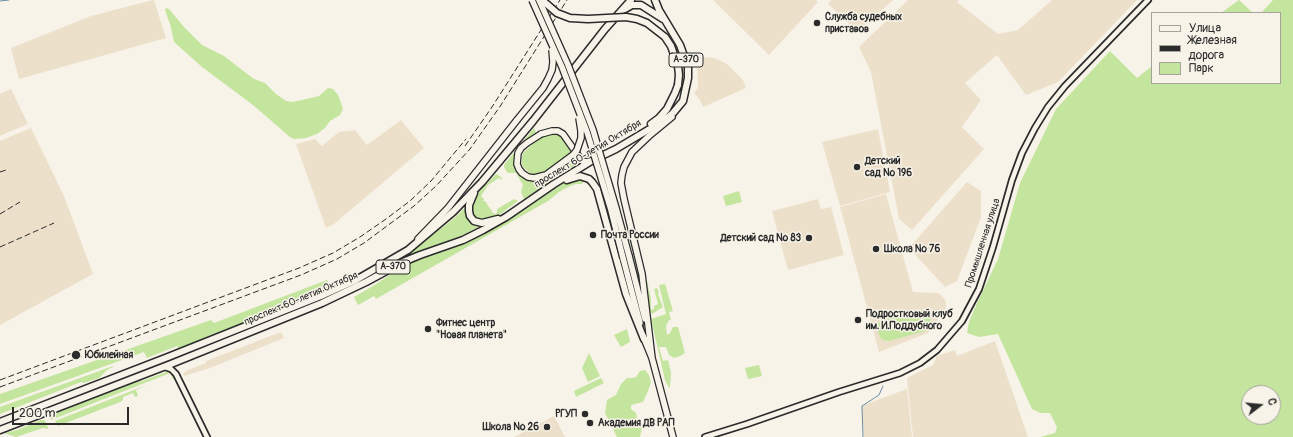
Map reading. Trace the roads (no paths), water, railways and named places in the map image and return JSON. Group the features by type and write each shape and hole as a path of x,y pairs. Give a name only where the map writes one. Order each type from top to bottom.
{"highway":[{"path":"542,0 557,13 570,18 588,19 626,17 637,19 656,29 664,36 671,46 678,66 679,75 678,85 672,102 659,118 608,152"},
{"name":"проспект 60-летия Октября","path":"0,422 321,296 356,280 408,250 453,212 482,182 533,121 605,29 631,0"},
{"name":"А-370","path":"655,0 680,45 688,67 688,78 684,101"},
{"name":"А-370","path":"621,12 632,5 641,5 667,23"},
{"name":"проспект 60-летия Октября","path":"0,430 163,367 328,300 420,254 462,240 484,230 593,160 616,149 663,121 684,101"},
{"path":"554,184 572,177 580,176 589,179 597,189 626,294 647,338"},
{"path":"482,182 471,198 469,205 470,216 474,221 482,222 506,217"}],"main road":[{"path":"532,0 569,84 599,168 626,257 673,437"},
{"path":"539,0 568,65 593,130 614,201 626,257"},
{"path":"408,250 448,208 543,88 552,70 553,55 545,27"},
{"path":"569,84 581,131 579,145 573,156 546,175 534,178 528,177 519,169 517,164 518,153 521,148 541,134 552,131 558,131 563,134 582,161 588,162 593,160"},
{"path":"647,338 642,274 624,199 621,183 622,175 624,167 632,152 677,112 684,101"}],"street":[{"name":"Промышленная улица","path":"705,437 900,373 920,363 937,350 962,321 979,289 993,247 1012,180 1022,153 1035,128 1048,107 1065,86 1148,0"},
{"path":"176,374 177,364 180,360"},
{"path":"163,367 171,369 176,374 207,437"}],"waterway":[{"path":"0,1 9,0"},
{"path":"863,437 862,406 879,395 883,386"}],"railway":[{"path":"465,146 492,107 560,0"},
{"path":"0,387 301,275 337,259 364,243 414,206 436,186 470,149 501,105 567,0"},
{"path":"0,380 299,268 333,253 360,237 410,201 431,181 466,139"},
{"path":"0,172 6,170"},
{"path":"0,214 20,202"},
{"path":"0,247 54,223"}],"place":[{"name":"Служба судебных приставов","path":"817,23"},
{"name":"Детский сад № 196","path":"857,167"},
{"name":"Почта России","path":"593,235"},
{"name":"Детский сад № 83","path":"809,238"},
{"name":"Школа № 76","path":"876,249"},
{"name":"Подростковый клуб им. И.Поддубного","path":"858,320"},
{"name":"Фитнес центр \"Новая планета\"","path":"428,329"},
{"name":"Юбилейная","path":"76,355"},
{"name":"РГУП","path":"585,414"},
{"name":"Академия ДВ РАП","path":"590,423"},
{"name":"Школа № 26","path":"547,427"}]}
